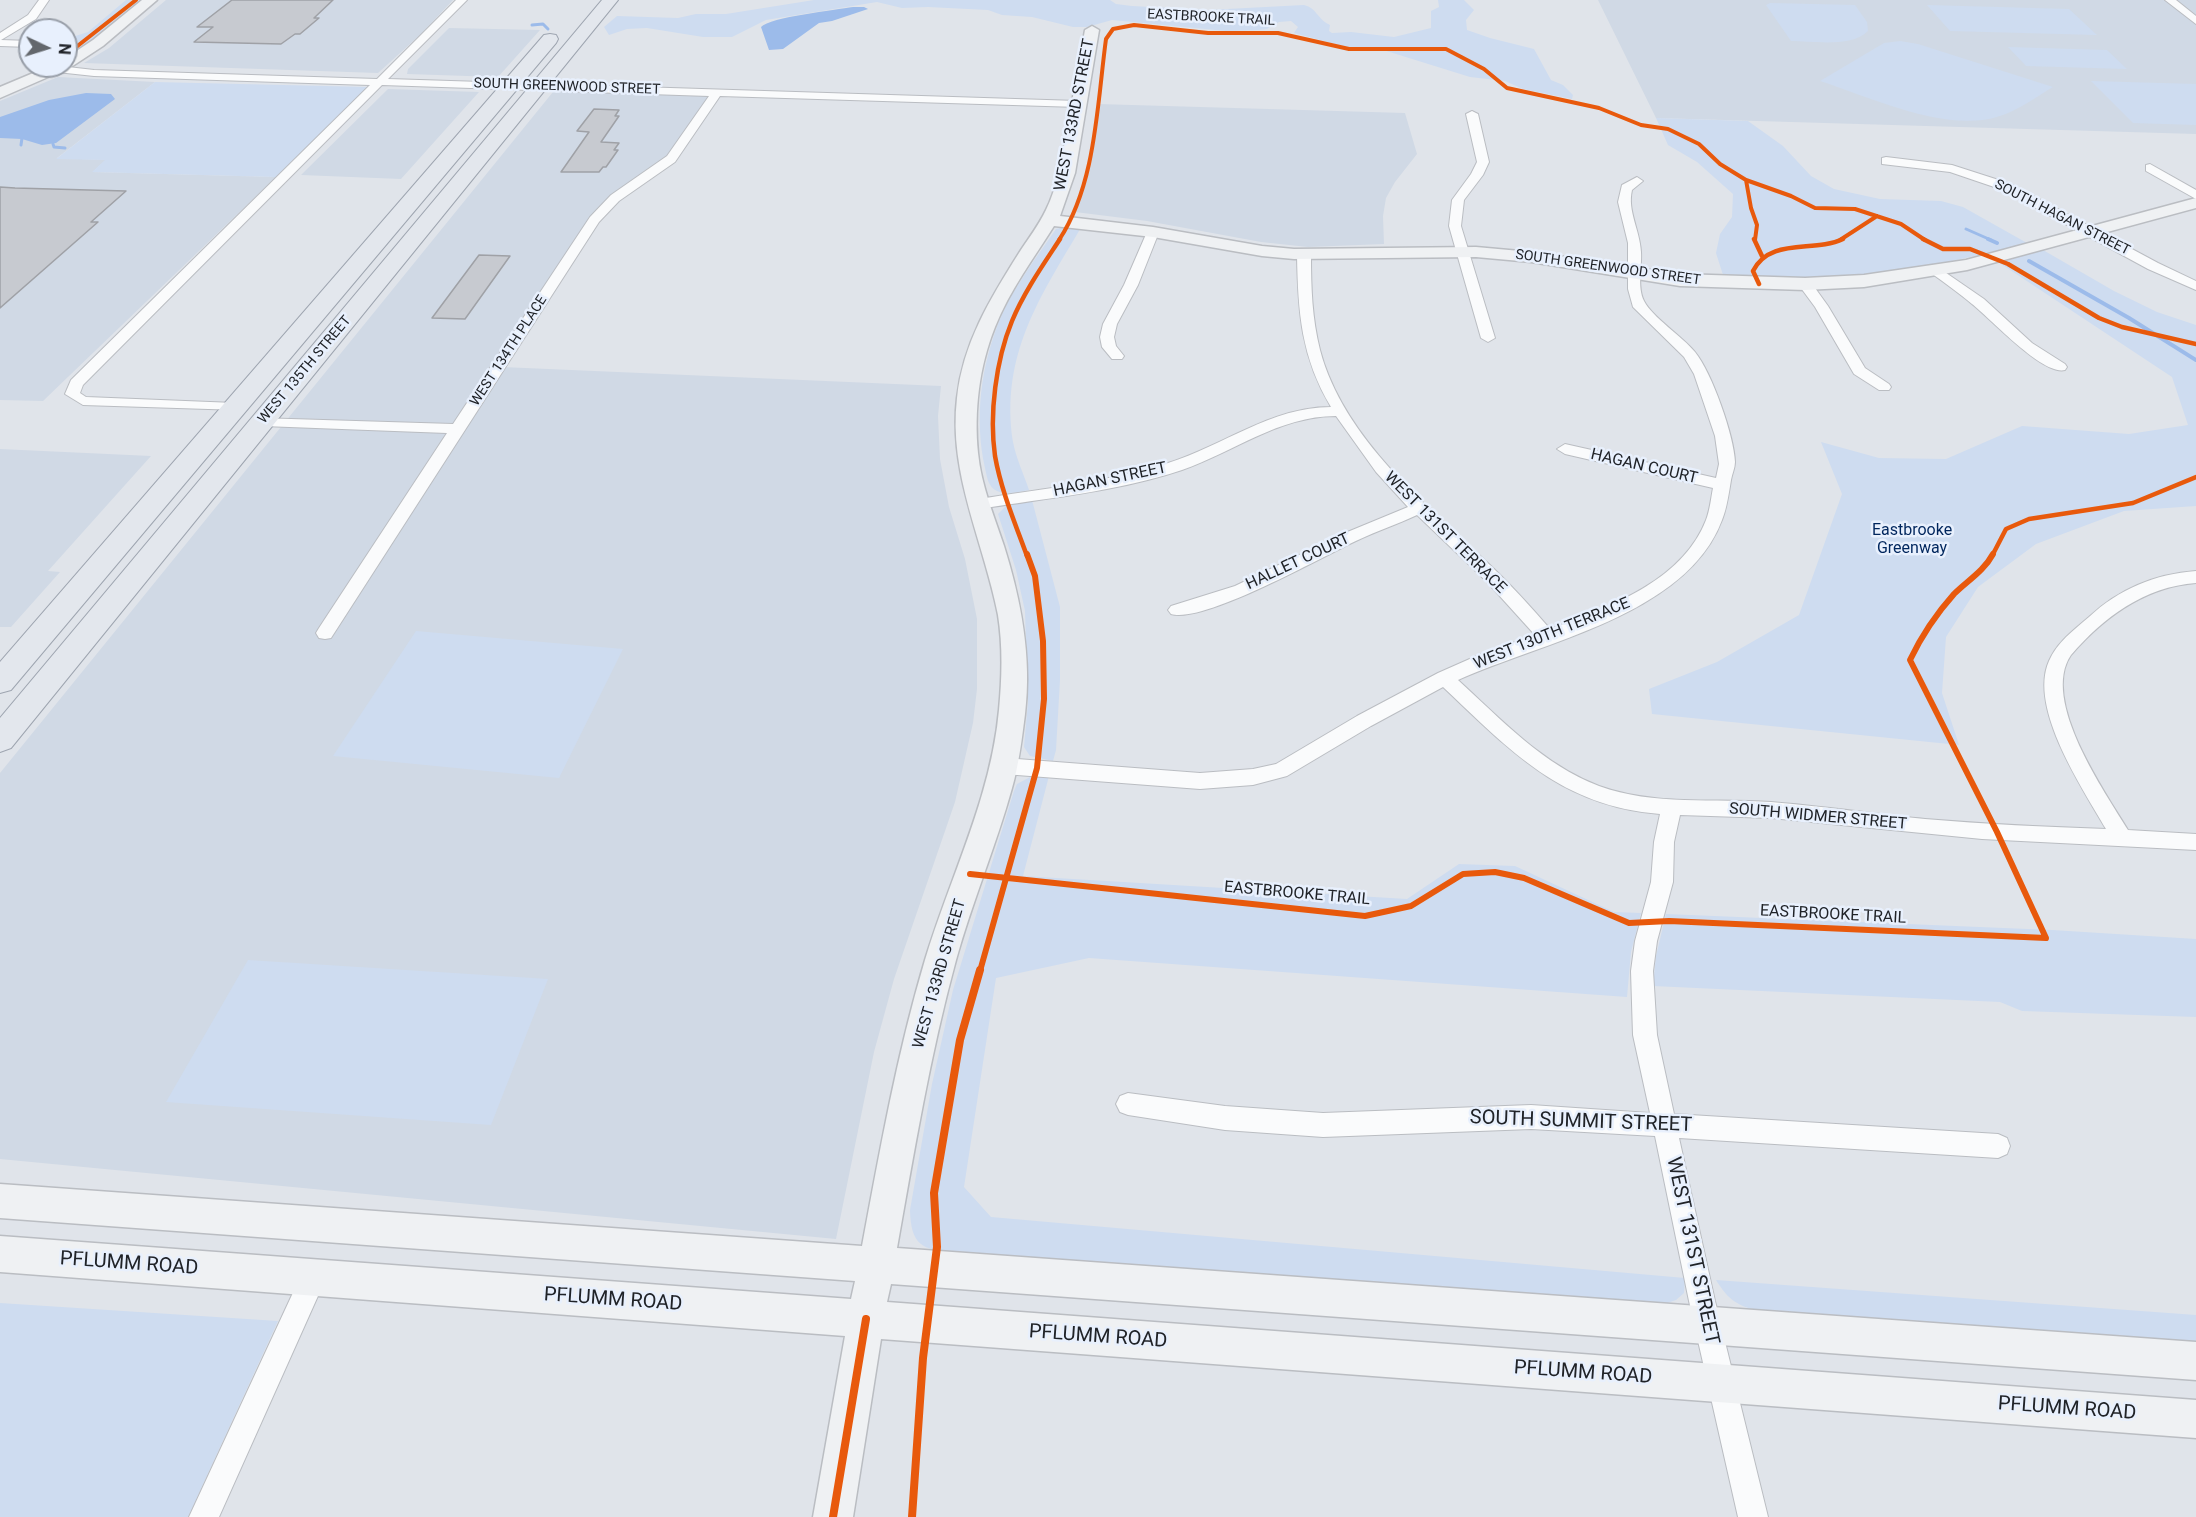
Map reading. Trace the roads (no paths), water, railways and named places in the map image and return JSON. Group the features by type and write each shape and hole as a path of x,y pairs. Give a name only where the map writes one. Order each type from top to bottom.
{"main road":[{"name":"WEST 135TH STREET","path":"0,681 584,0"},
{"name":"WEST 135TH STREET","path":"0,740 610,0"}],"street":[{"path":"0,37 32,17 44,0"},
{"path":"78,55 98,43 150,0"},
{"path":"235,407 83,401 72,394 76,383 383,81 462,0"},
{"path":"2170,0 2196,21"},
{"name":"WEST 133RD STREET","path":"833,1517 911,1073 927,1010 1004,766 1012,712 1014,648 1010,616 967,453 967,399 972,370 989,318 1014,273 1050,220 1067,173 1092,30"},
{"path":"0,44 18,44"},
{"name":"SOUTH GREENWOOD STREET","path":"78,70 94,73 1078,104"},
{"path":"0,93 34,78"},
{"name":"WEST 134TH PLACE","path":"325,633 594,220 615,198 671,159 717,92"},
{"path":"1472,114 1483,162 1477,175 1463,191 1455,212 1455,226 1488,338"},
{"name":"SOUTH HAGAN STREET","path":"1886,161 1924,164 1979,177 2018,192 2089,232 2196,286"},
{"path":"2150,168 2196,195"},
{"name":"WEST 130TH TERRACE","path":"1004,766 1200,781 1253,777 1293,765 1364,721 1444,678 1628,605 1656,588 1679,569 1702,541 1714,520 1727,464 1723,436 1701,374 1690,355 1638,304 1633,287 1634,243 1626,217 1624,192 1637,181"},
{"name":"SOUTH GREENWOOD STREET","path":"1050,220 1153,232 1262,251 1304,255 1463,251 1532,257 1635,274 1707,282 1805,284 1864,281 1993,259 2196,203"},
{"path":"1117,356 1109,347 1107,337 1110,324 1131,285 1153,232"},
{"name":"WEST 131ST TERRACE","path":"1304,255 1302,291 1308,335 1319,373 1340,412 1376,463 1418,509 1486,571 1547,637"},
{"path":"1936,270 1979,302 2027,346 2060,367"},
{"path":"1805,284 1821,306 1859,371 1884,387"},
{"name":"HAGAN STREET","path":"979,504 1149,474 1178,466 1287,420 1323,411 1340,412"},
{"path":"262,421 459,429"},
{"name":"HAGAN COURT","path":"1565,449 1723,485"},
{"name":"HALLET COURT","path":"1177,610 1217,599 1268,578 1344,540 1418,509"},
{"path":"2122,838 2058,718 2053,693 2057,662 2067,649 2107,610 2138,591 2157,583 2196,577"},
{"name":"SOUTH WIDMER STREET","path":"1444,678 1533,758 1559,776 1590,791 1623,801 1672,808 1758,809 1951,829 2196,842"},
{"name":"WEST 131ST STREET","path":"1672,808 1664,842 1662,882 1650,922 1642,971 1645,1035 1666,1124 1707,1325 1753,1517"},
{"name":"SOUTH SUMMIT STREET","path":"1128,1104 1225,1118 1323,1125 1532,1117 1998,1146"},
{"path":"0,1201 2196,1361"},
{"name":"PFLUMM ROAD","path":"0,1254 2196,1419"},
{"path":"204,1517 313,1278"}],"water":[{"path":"853,7 868,9 819,23 783,49 769,50 761,27 767,23"},
{"path":"86,93 111,94 115,99 56,143 42,145 22,139 0,138 0,117 49,100"}],"waterway":[{"path":"532,25 543,24 548,29"},
{"path":"21,145 22,138"},
{"path":"53,144 54,147 65,148"},
{"path":"1966,229 1991,240"},
{"path":"1988,239 1997,243"},
{"path":"2029,261 2129,318 2196,360"}],"park label":[{"name":"Eastbrooke Greenway","path":"1912,540"}]}
